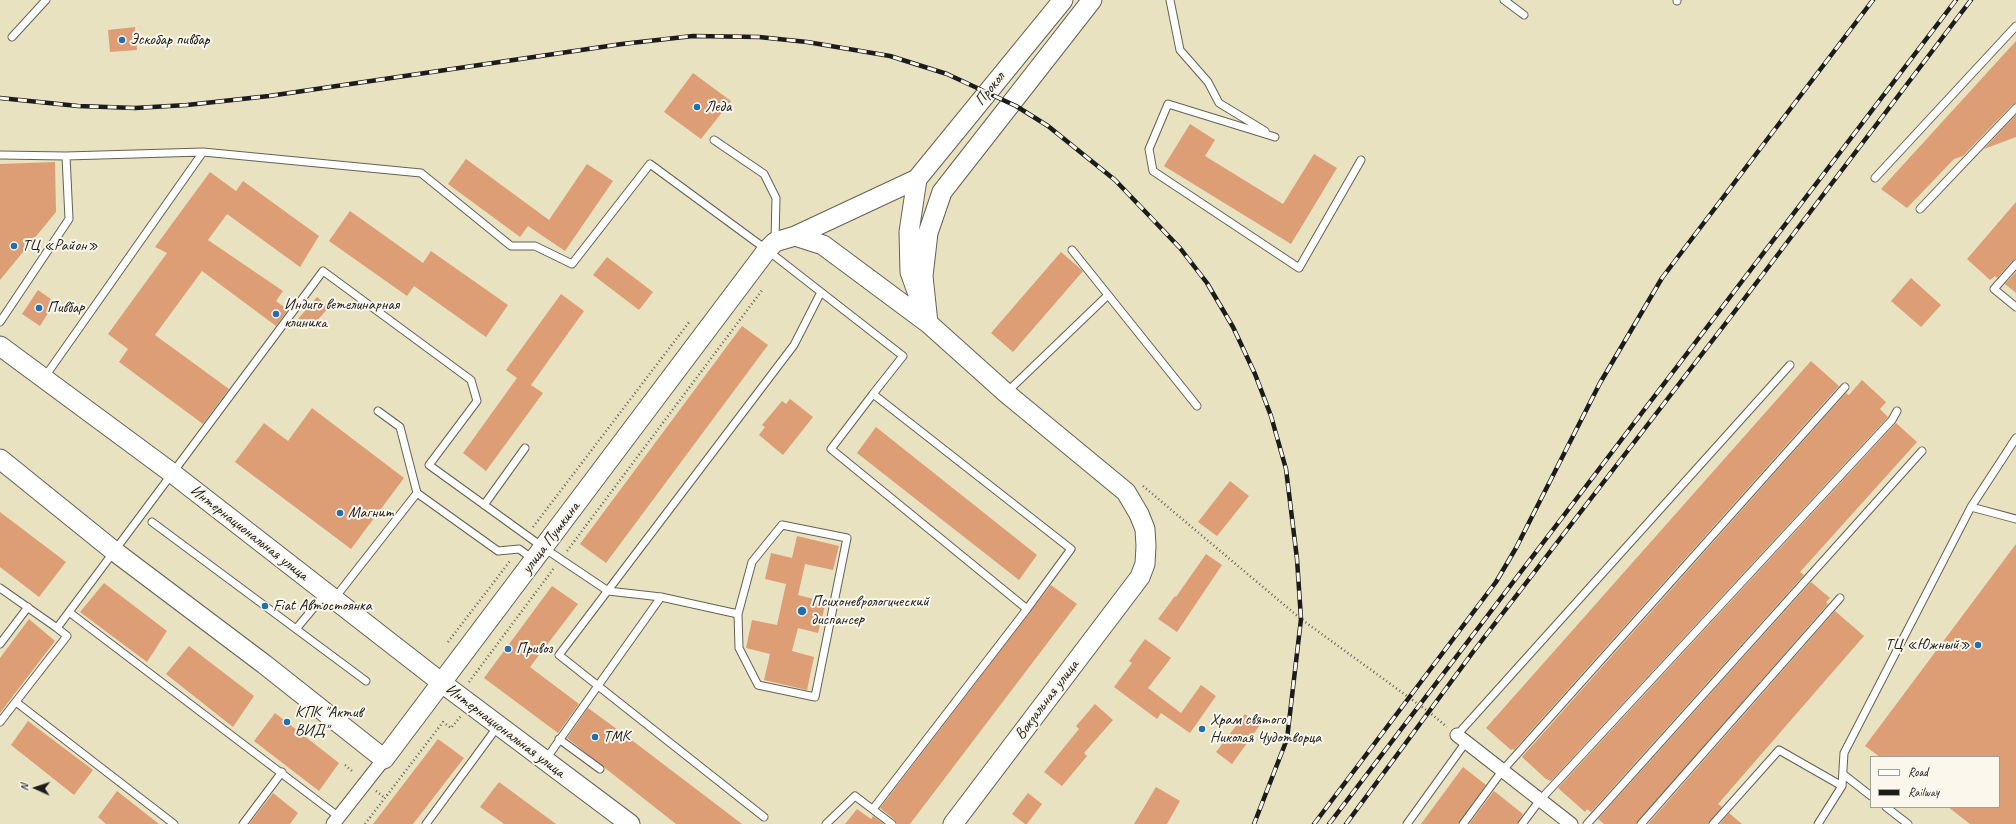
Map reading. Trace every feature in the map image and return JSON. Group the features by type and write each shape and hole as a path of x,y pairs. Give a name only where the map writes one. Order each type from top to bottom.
{"main road":[{"name":"Прокол","path":"917,179 1063,0"},
{"path":"928,323 923,276 928,233 942,192 1092,0"},
{"path":"771,246 917,179"},
{"path":"917,179 909,232 910,272 928,323"},
{"path":"795,236 823,245 928,323 1006,393"},
{"name":"улица Пушкина","path":"384,759 771,246"},
{"name":"Интернациональная улица","path":"0,346 172,473 498,726 630,824"},
{"name":"Вокзальная улица","path":"954,824 1140,577 1144,564 1146,546 1145,529 1140,514 1126,492 1006,393"},
{"path":"0,459 114,551 264,664 384,759"}],"street":[{"path":"1461,739 1571,824"},
{"name":"улица Пушкина","path":"336,820 384,759"}],"lane":[{"path":"12,37 46,0"},
{"path":"1170,0 1180,50 1208,82 1219,103 1275,137 1168,104 1149,149 1153,171 1299,268 1361,160"},
{"path":"1504,0 1524,15"},
{"path":"1875,178 2016,26"},
{"path":"1920,209 2016,108"},
{"path":"714,140 764,174 776,198 771,246"},
{"path":"43,378 203,152"},
{"path":"0,155 66,156 203,152 421,173 510,246 535,246 572,264 650,164 771,246 821,292 903,356 831,449 1027,609"},
{"path":"0,322 69,219 66,156"},
{"path":"1072,250 1197,406"},
{"path":"2016,264 1994,289 2016,307"},
{"path":"57,628 323,271 471,380 477,401 429,465 527,536 539,554"},
{"path":"764,817 559,655 794,346 821,292"},
{"path":"1006,393 1108,295"},
{"path":"1407,824 1461,739 1790,365"},
{"path":"1463,824 1502,771 1845,387"},
{"path":"873,394 1071,549 1027,609 873,809"},
{"path":"378,411 400,428 417,493 498,551 519,549 561,559 608,590 661,596 738,614"},
{"path":"1522,824 1540,800 1887,426 1897,411"},
{"path":"1818,824 1842,786 1844,753 1971,507 2016,438"},
{"path":"484,505 525,448"},
{"path":"1588,824 1922,451"},
{"path":"296,629 330,596 417,493"},
{"path":"1971,507 2016,519"},
{"path":"152,522 366,682"},
{"path":"782,525 847,538 815,697 758,685 739,648 738,614 752,562 782,525"},
{"path":"0,588 67,636 16,702 1,718"},
{"path":"545,761 597,684 661,596"},
{"path":"1641,824 1840,598"},
{"path":"0,644 28,607"},
{"path":"69,612 282,772 336,820"},
{"path":"16,702 174,824"},
{"path":"426,824 498,726"},
{"path":"559,739 600,769"},
{"path":"1714,824 1779,750 1842,786"},
{"path":"243,824 282,772"},
{"path":"1843,774 1870,795"},
{"path":"826,824 855,796 892,824"},
{"path":"1887,808 1908,824"}],"path":[{"path":"466,686 763,289"},
{"path":"527,536 695,315"},
{"path":"1139,483 1301,619 1429,712 1461,739"},
{"path":"448,642 519,549"},
{"path":"365,824 443,722 451,728 464,712"},
{"path":"345,765 352,771"},
{"path":"372,787 385,798"}],"building":[{"name":"Эскобар пивбар","path":"135,27 137,50 110,52 108,30"},
{"path":"2016,41 2016,103 2012,105 1963,156 1954,159 1907,208 1881,189"},
{"name":"Леда","path":"693,73 731,101 701,139 664,112"},
{"path":"2016,115 2016,137 1984,149"},
{"path":"1190,124 1215,140 1205,156 1283,204 1314,154 1337,168 1291,244 1164,166"},
{"path":"466,159 549,220 587,164 613,181 565,251 528,226 520,237 448,184"},
{"name":"ТЦ «Район»","path":"55,162 56,212 0,280 0,164"},
{"path":"210,172 236,191 243,181 319,236 300,267 227,214 208,240 283,291 276,301 288,310 276,326 202,271 155,335 229,389 203,424 119,362 128,349 108,334 167,253 155,247"},
{"path":"2016,202 2016,259 2012,261 1997,278 1995,276 1990,280 1967,259"},
{"path":"350,211 423,263 431,251 508,305 486,337 414,286 407,296 329,241"},
{"path":"1061,252 1083,271 1013,352 991,333"},
{"path":"607,257 653,292 639,310 593,275"},
{"path":"2016,272 2016,293 2005,284"},
{"path":"1911,278 1941,305 1921,327 1891,301"},
{"name":"Пивбар","path":"38,290 55,302 40,326 22,314"},
{"path":"561,294 584,311 531,385 543,393 486,471 463,453 517,378 506,370"},
{"path":"317,297 329,307 310,329 298,319"},
{"path":"742,326 768,345 606,563 580,544"},
{"path":"1811,361 1839,386 1514,750 1511,750 1486,728"},
{"path":"1862,380 1886,402 1880,409 1888,417 1551,781 1546,779 1522,757 1846,393 1849,395"},
{"path":"790,399 813,417 783,455 759,435 765,427 762,425 782,401 786,404"},
{"name":"Магнит","path":"312,408 404,478 351,549 235,462 264,423 288,441"},
{"path":"1896,423 1917,442 1800,572 1804,575 1591,812 1587,809 1585,812 1558,788"},
{"path":"876,427 1037,555 1019,580 857,453"},
{"path":"1230,481 1249,496 1217,536 1198,522"},
{"path":"0,512 66,562 39,597 0,567"},
{"name":"Психоневрологический диспансер","path":"797,536 839,546 833,570 805,564 798,595 826,602 818,633 798,628 792,651 814,657 807,690 764,680 770,654 746,648 752,620 777,625 786,584 765,579 771,553 792,558"},
{"name":"ТЦ «Южный»","path":"2016,544 2016,824 1970,824 1949,808 2000,808 2000,756 1879,756 1865,746"},
{"path":"1206,554 1222,565 1177,632 1158,619 1175,596 1176,597"},
{"path":"1811,582 1830,598 1826,602 1828,604 1636,824 1604,824 1598,819"},
{"path":"104,583 167,631 147,662 80,612"},
{"path":"1051,585 1077,604 910,824 897,824 895,820 880,808"},
{"path":"552,586 578,604 530,667 579,704 558,733 484,678"},
{"path":"1835,611 1864,636 1718,804 1722,807 1708,824 1648,824"},
{"path":"29,619 55,641 0,713 0,658"},
{"path":"1145,639 1171,658 1148,688 1181,713 1201,685 1216,696 1190,733 1161,713 1157,719 1114,687 1132,663 1129,661"},
{"path":"189,646 254,696 233,727 166,674"},
{"path":"1095,704 1113,720 1084,753 1087,756 1062,786 1044,772 1079,729 1076,726"},
{"path":"588,708 742,824 676,824 567,738"},
{"path":"275,713 339,763 319,791 254,741"},
{"path":"1245,714 1260,725 1232,764 1216,752"},
{"path":"28,721 93,770 74,795 11,745"},
{"path":"438,739 464,758 413,824 373,824"},
{"path":"1463,767 1486,785 1458,824 1421,824"},
{"path":"499,782 556,824 504,824 480,807"},
{"path":"1156,787 1180,801 1167,824 1134,824"},
{"path":"117,791 159,824 106,824 98,817"},
{"path":"1494,791 1523,814 1517,824 1469,824"},
{"path":"273,793 298,813 290,824 249,824"},
{"path":"1028,793 1042,804 1027,824 1025,824 1012,814"},
{"path":"857,809 871,819 873,816 884,824 845,824"},
{"path":"1729,813 1742,824 1720,824"}],"railway":[{"path":"1314,824 1496,582 1516,548 1600,383 1662,278 1873,0"},
{"path":"1329,824 1956,0"},
{"path":"1346,824 1473,652 1732,315 1971,0"},
{"path":"0,98 78,106 135,108 187,105 269,96 622,44 693,36 759,37 807,42 890,56 947,74 1016,106 1048,126 1115,180 1180,248 1207,283 1233,327 1255,374 1271,416 1286,469 1297,559 1301,619 1287,739 1254,824"}],"place":[{"name":"Эскобар пивбар","path":"122,40"},
{"name":"Леда","path":"697,107"},
{"name":"ТЦ «Район»","path":"14,246"},
{"name":"Пивбар","path":"39,308"},
{"name":"Индиго ветелинарная клиника","path":"276,314"},
{"name":"Магнит","path":"340,513"},
{"name":"Fiat Автостоянка","path":"265,606"},
{"name":"Психоневрологический диспансер","path":"802,611"},
{"name":"ТЦ «Южный»","path":"1978,645"},
{"name":"Привоз","path":"508,649"},
{"name":"КПК ''Актив ВИД''","path":"287,722"},
{"name":"Храм святого Николая Чудотворца","path":"1202,729"},
{"name":"ТМК","path":"595,737"}]}
